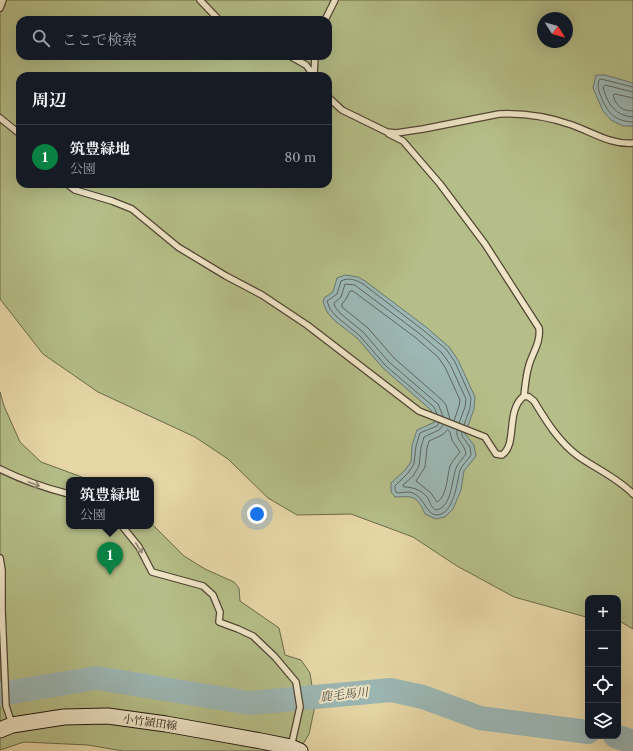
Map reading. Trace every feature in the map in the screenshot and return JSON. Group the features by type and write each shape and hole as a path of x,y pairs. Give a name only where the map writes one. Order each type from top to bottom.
{"main road":[{"name":"小竹頴田線","path":"6,727 64,717 108,716 174,725 261,741 295,749"}],"lane":[{"path":"0,8 2,0"},
{"path":"200,0 215,16"},
{"path":"327,16 335,0"},
{"path":"297,60 306,65 312,72"},
{"path":"314,72 315,60"},
{"path":"72,188 112,200 132,209 178,247 226,276 262,295 307,326 419,411 485,437 496,454 502,455 507,451 510,443 510,428 515,407 519,400 524,396 529,364 540,335 539,328 485,244 440,184 403,141 342,110 332,101"},
{"path":"387,132 396,133 423,129 499,114 512,113 548,118 593,132 610,141 625,144 633,143"},
{"path":"0,118 16,131"},
{"path":"524,396 529,397 534,401 561,441 577,455 598,468 633,494"},
{"path":"0,469 19,479 66,493"},
{"path":"125,529 140,547 152,572 203,586 213,595 220,612 219,622 253,636 275,657 296,682 300,707 295,749"},
{"path":"0,558 2,570 6,727"}],"green space":[{"path":"0,0 633,0 633,629 621,622 621,595 585,595 585,617 514,597 457,566 413,537 351,514 297,515 268,498 228,459 195,437 98,392 43,354 0,299"},
{"path":"0,392 4,406 20,442 41,462 82,477 66,477 66,529 154,529 154,526 184,556 205,569 234,582 239,588 240,601 279,628 285,655 301,660 310,673 315,706 309,734 299,751 123,751 88,745 24,742 0,750"}],"water":[{"path":"596,75 605,75 633,83 633,126 623,126 611,120 603,111 593,88"},
{"path":"345,275 358,277 365,281 426,327 449,347 458,360 475,397 474,409 465,434 474,445 476,456 464,471 461,490 453,509 445,517 436,519 425,514 420,504 414,498 395,497 391,492 391,483 411,462 412,445 417,430 435,422 431,410 383,368 357,338 334,320 327,312 323,302 324,298 333,292 337,278"}],"waterway":[{"name":"鹿毛馬川","path":"0,694 97,678 250,703 391,690 423,697 480,718 585,732"},
{"name":"鹿毛馬川","path":"621,738 633,742"}],"place":[{"name":"筑豊緑地","path":"110,575"}]}
